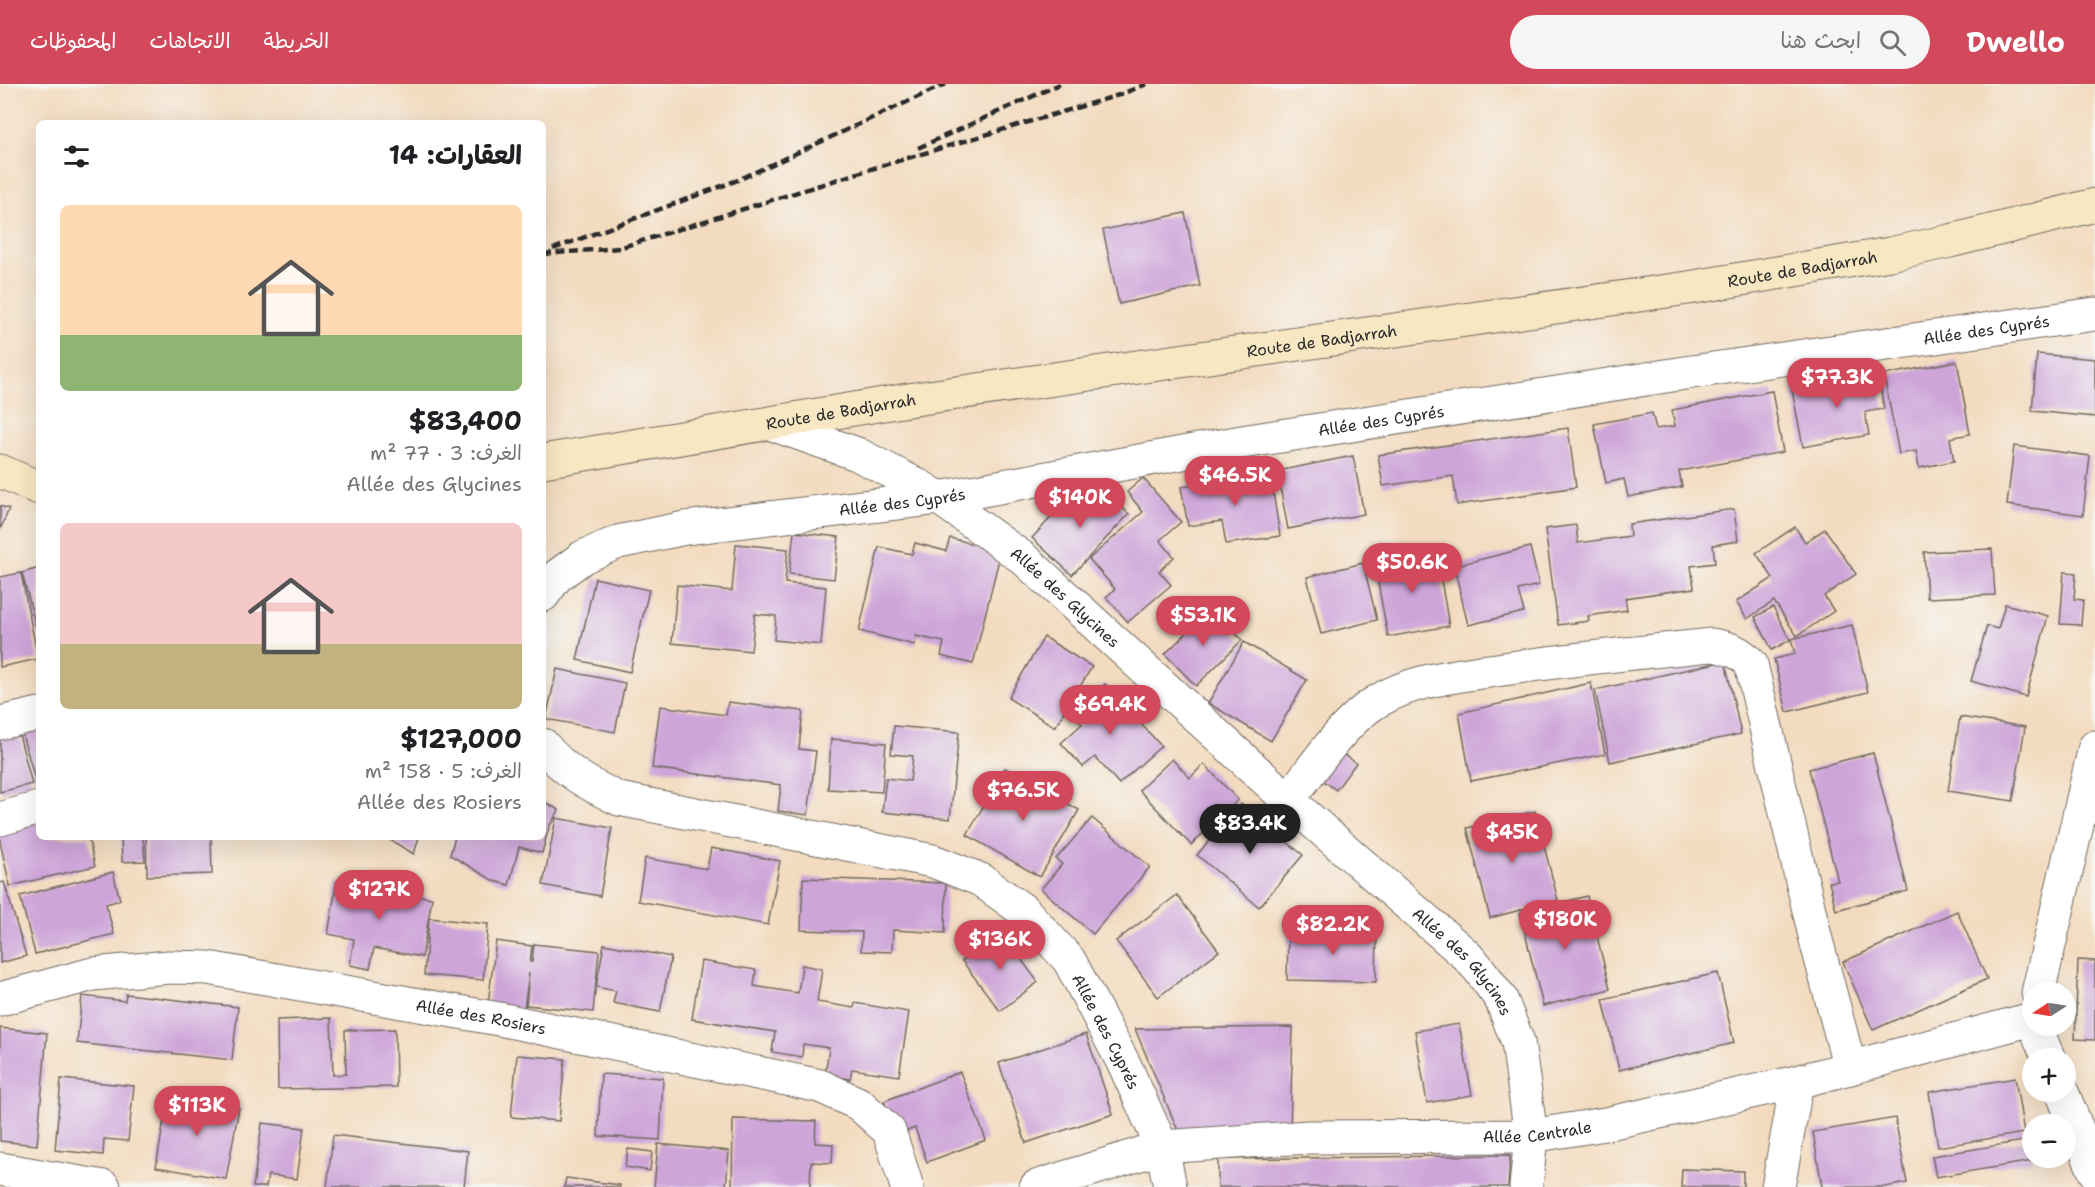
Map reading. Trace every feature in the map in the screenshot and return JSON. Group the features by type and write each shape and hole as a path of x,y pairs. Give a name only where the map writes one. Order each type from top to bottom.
{"main road":[{"name":"Route de Badjarrah","path":"546,461 908,400 1648,295 1890,254 2095,205"},
{"path":"0,471 36,487"}],"street":[{"name":"Allée des Cyprés","path":"546,591 557,576 583,557 618,542 685,528 939,498 1242,442 1709,370 2095,314"},
{"name":"Allée des Glycines","path":"772,424 857,454 939,498 1023,558 1288,800 1465,954 1501,999 1518,1042 1531,1136 1526,1187"},
{"path":"1288,800 1352,722 1376,702 1404,689 1443,678 1535,664 1712,645 1733,649 1751,664 1816,940 1850,1068"},
{"path":"0,723 36,715"},
{"path":"2041,982 2095,747"},
{"name":"Allée des Cyprés","path":"546,749 579,779 619,799 933,861 981,880 1024,911 1069,960 1125,1066 1162,1147 1170,1187"},
{"path":"0,819 36,809"},
{"name":"Allée des Rosiers","path":"0,999 93,974 169,967 208,968 499,1019 820,1086 859,1104 889,1131 907,1187"},
{"name":"Allée Centrale","path":"1036,1187 1162,1147 1308,1137 1531,1136 1605,1124 1797,1082 2022,1021"},
{"path":"1778,1187 1797,1082"},
{"path":"2066,1102 2095,1172"},
{"path":"0,1169 104,1187"}],"building":[{"path":"1185,213 1200,286 1119,304 1103,230"},
{"path":"2037,354 2095,359 2095,417 2032,411"},
{"path":"1957,361 1970,434 1950,438 1954,461 1919,468 1916,451 1899,454 1884,375"},
{"path":"1878,374 1884,409 1865,412 1869,435 1803,447 1792,390"},
{"path":"1772,391 1783,452 1679,471 1682,487 1628,497 1624,479 1606,483 1594,424 1652,413 1656,429 1675,426 1672,410"},
{"path":"1568,428 1576,487 1457,505 1453,476 1383,486 1378,455"},
{"path":"2014,446 2090,456 2083,515 2007,505"},
{"path":"1353,456 1364,514 1288,529 1277,471"},
{"path":"1270,473 1280,536 1226,544 1222,521 1188,526 1181,487"},
{"path":"1143,478 1181,522 1160,540 1174,557 1159,571 1171,585 1128,622 1106,597 1115,589 1089,559 1143,512 1127,492"},
{"path":"1098,485 1129,514 1072,575 1032,538 1070,497 1079,506"},
{"path":"0,506 9,509 0,530"},
{"path":"1734,509 1738,541 1713,545 1715,563 1691,566 1694,588 1625,598 1627,610 1588,616 1589,621 1558,625 1545,529 1576,525 1578,543 1630,536 1629,524"},
{"path":"1795,527 1805,542 1825,529 1856,574 1824,596 1834,611 1797,636 1774,601 1747,619 1736,602 1773,578 1756,553"},
{"path":"794,532 839,537 834,579 789,574"},
{"path":"950,538 1001,551 973,664 941,656 944,642 916,636 915,645 859,631 879,547 912,554 915,543 946,551"},
{"path":"736,544 788,549 785,583 826,587 821,645 774,640 776,616 755,614 751,651 672,643 677,585 732,591"},
{"path":"1530,547 1539,585 1518,590 1524,612 1468,625 1454,566"},
{"path":"1992,549 1995,595 1927,598 1924,552"},
{"path":"1436,551 1449,626 1388,637 1374,561"},
{"path":"1363,563 1377,620 1321,634 1307,577"},
{"path":"36,569 36,627 22,573"},
{"path":"2064,572 2076,573 2074,599 2083,600 2081,625 2060,624"},
{"path":"21,573 36,649 36,659 0,667 0,577"},
{"path":"595,578 649,590 630,672 577,660"},
{"path":"2005,604 2048,616 2026,697 1971,681 1987,626 1998,629"},
{"path":"1773,607 1790,640 1772,650 1755,617"},
{"path":"1211,609 1242,640 1196,686 1165,654"},
{"path":"1852,625 1868,692 1787,712 1774,659 1795,654 1791,639"},
{"path":"1044,637 1092,667 1055,727 1008,698"},
{"path":"1244,642 1307,680 1271,741 1208,703"},
{"path":"1725,661 1741,734 1610,762 1595,690"},
{"path":"557,669 625,683 615,732 546,719"},
{"path":"1591,683 1605,754 1471,781 1459,713"},
{"path":"1105,684 1161,746 1119,784 1095,757 1083,767 1061,743 1082,724 1072,713"},
{"path":"728,702 803,711 799,749 816,751 808,815 778,811 781,785 652,768 660,706 726,715"},
{"path":"1960,717 2025,727 2013,801 1948,791"},
{"path":"36,719 36,782 19,724"},
{"path":"16,723 32,784 0,792 0,727"},
{"path":"894,726 959,732 950,819 882,812 886,778 910,781 913,756 891,754"},
{"path":"831,739 886,743 882,792 828,789"},
{"path":"1333,747 1356,763 1336,790 1313,773"},
{"path":"1873,753 1908,891 1836,910 1829,882 1838,881 1809,769"},
{"path":"1172,759 1190,778 1204,764 1238,800 1191,845 1139,790"},
{"path":"1005,768 1079,810 1040,877 967,835"},
{"path":"546,803 559,810 549,827 546,838"},
{"path":"1241,804 1303,855 1259,907 1197,855"},
{"path":"1535,811 1558,900 1490,918 1467,828"},
{"path":"556,818 612,828 600,896 543,885"},
{"path":"1092,818 1150,867 1093,934 1041,889 1062,864 1056,859"},
{"path":"36,823 36,840 89,840 95,866 10,886 0,842 0,831"},
{"path":"121,840 143,840 145,861 122,862"},
{"path":"146,840 211,840 212,874 147,876"},
{"path":"390,840 418,840 414,854"},
{"path":"454,840 546,840 542,853 519,847 509,885 494,881 450,855"},
{"path":"711,848 780,861 768,925 638,901 645,858 707,869"},
{"path":"113,872 120,900 106,904 114,934 35,954 20,896"},
{"path":"803,878 946,883 945,933 893,930 892,952 861,951 862,932 801,930"},
{"path":"337,881 432,898 422,957 374,948 370,969 350,965 354,939 328,934"},
{"path":"4,882 26,956 0,963 0,883"},
{"path":"1177,895 1219,951 1158,997 1116,941"},
{"path":"1587,896 1610,989 1543,1006 1520,913"},
{"path":"1957,911 1987,979 1873,1030 1843,962"},
{"path":"429,918 488,924 483,980 424,975"},
{"path":"1000,931 1038,982 1000,1011 962,961"},
{"path":"1343,931 1377,931 1376,982 1287,980 1288,932 1343,933"},
{"path":"496,941 532,946 530,962 532,962 534,944 599,951 593,1012 526,1005 529,973 524,1009 488,1004"},
{"path":"604,944 671,957 660,1012 613,1003 616,991 596,987"},
{"path":"2078,960 2095,961 2095,1040 2075,1039"},
{"path":"701,961 756,970 754,986 798,993 802,965 822,969 817,1002 854,1008 855,1003 909,1012 899,1076 852,1069 850,1079 825,1075 829,1048 803,1044 802,1057 772,1052 775,1032 692,1019"},
{"path":"1718,973 1734,1043 1619,1070 1603,999"},
{"path":"126,994 238,1007 232,1060 77,1043 82,996 125,1001"},
{"path":"331,1018 333,1075 346,1074 345,1030 395,1029 396,1087 278,1089 277,1020"},
{"path":"1459,1024 1472,1095 1427,1103 1415,1031"},
{"path":"1293,1027 1290,1131 1179,1133 1135,1029"},
{"path":"0,1028 47,1033 37,1145 0,1141"},
{"path":"1086,1034 1113,1114 1026,1143 999,1063"},
{"path":"517,1055 565,1059 559,1121 511,1117"},
{"path":"960,1072 986,1140 927,1162 915,1128 897,1135 884,1101"},
{"path":"601,1074 663,1078 660,1140 598,1136"},
{"path":"2015,1078 2022,1133 1938,1147 1929,1092"},
{"path":"61,1079 134,1086 128,1141 104,1139 103,1155 55,1150"},
{"path":"168,1096 239,1108 226,1179 156,1167"},
{"path":"1895,1118 1907,1183 1885,1187 1822,1187 1813,1132"},
{"path":"733,1119 816,1121 815,1143 833,1144 832,1163 811,1162 810,1187 732,1187"},
{"path":"262,1123 304,1128 297,1179 268,1175 266,1187 253,1187"},
{"path":"333,1135 468,1151 464,1187 327,1187"},
{"path":"2022,1141 2022,1163 1936,1177 1932,1156"},
{"path":"658,1144 729,1151 726,1187 654,1187"},
{"path":"628,1149 652,1152 650,1171 625,1167"},
{"path":"1510,1155 1508,1187 1218,1187 1218,1159"},
{"path":"1682,1169 1743,1171 1743,1187 1681,1187"},
{"path":"566,1178 620,1185 620,1187 564,1187"}],"railway":[{"path":"553,249 738,180 946,84"},
{"path":"918,148 1060,84"},
{"path":"546,254 619,248 871,169 1119,95 1147,84"}]}
